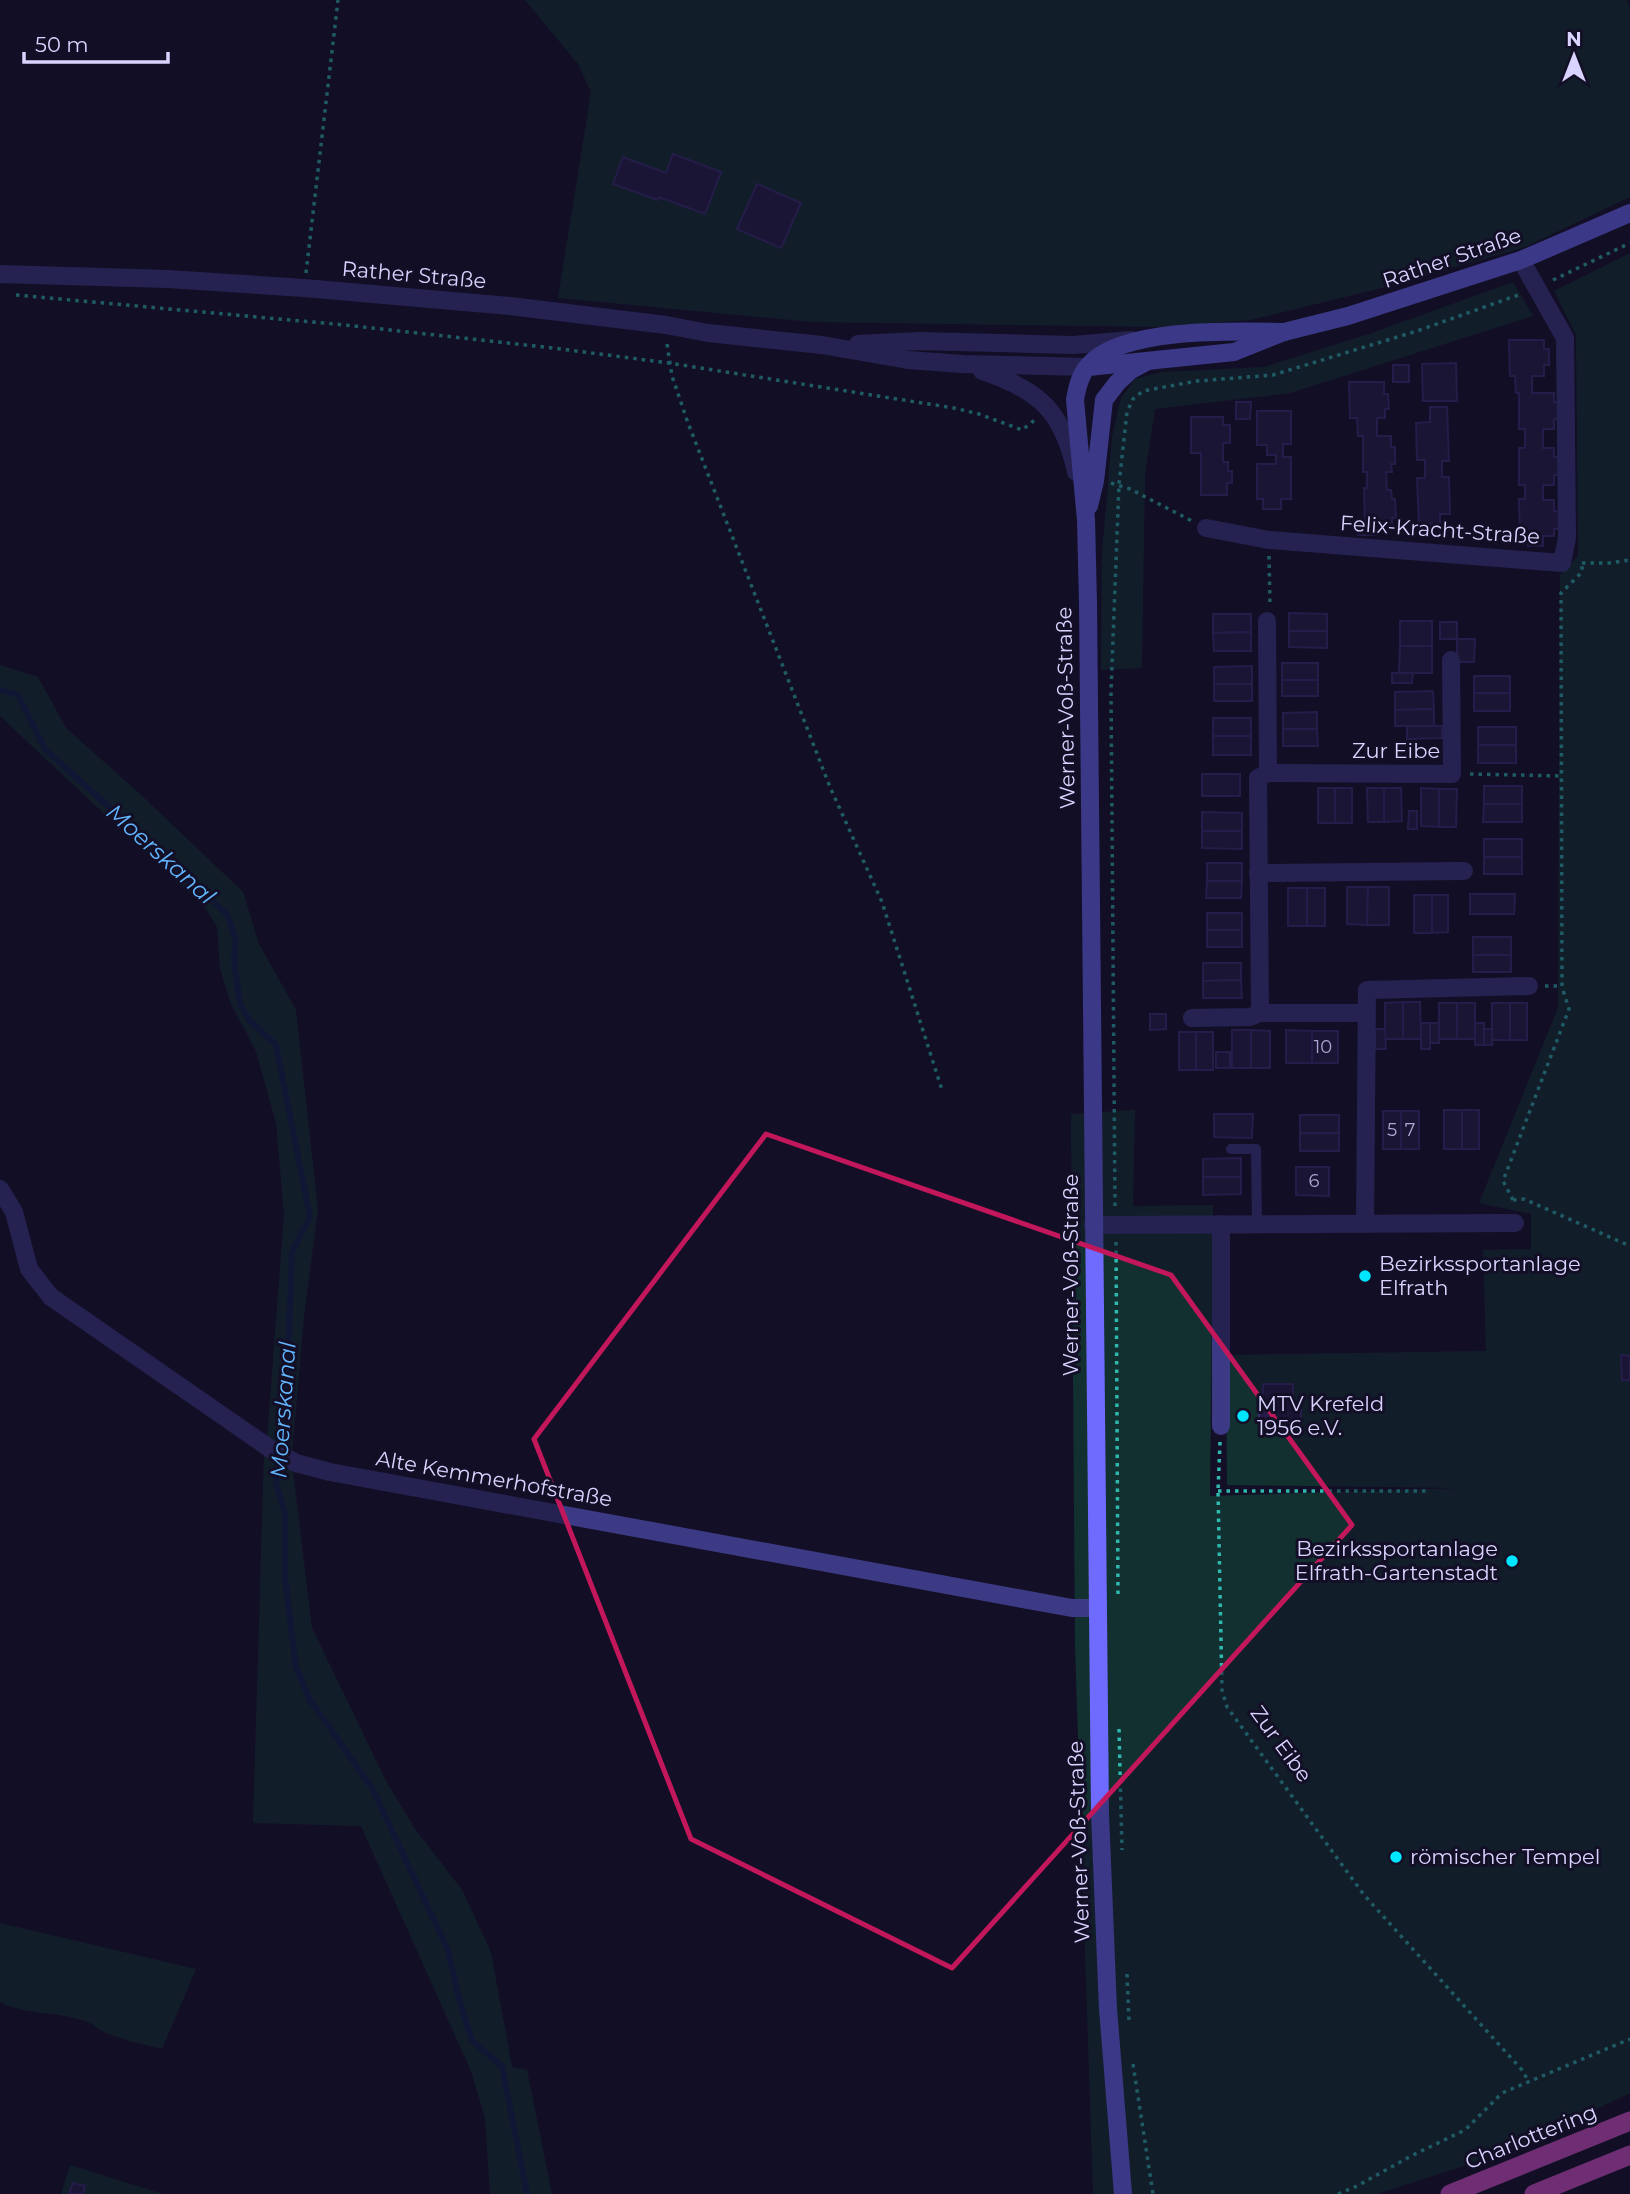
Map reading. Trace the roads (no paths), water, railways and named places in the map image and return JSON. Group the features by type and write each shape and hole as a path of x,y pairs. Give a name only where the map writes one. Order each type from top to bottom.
{"highway":[{"name":"Charlottering","path":"1450,2194 1630,2121"},
{"path":"1534,2194 1630,2155"}],"main road":[{"name":"Rather Straße","path":"1092,364 1234,352 1284,332 1361,313 1521,260 1630,213"},
{"name":"Rather Straße","path":"1141,339 1236,331 1284,332"},
{"path":"1086,520 1095,481 1106,379 1092,364 1117,347 1141,339"},
{"path":"1104,400 1131,370 1150,360"},
{"name":"Werner-Voß-Straße","path":"1092,364 1078,386 1075,400 1086,520 1099,1801 1105,1962 1123,2194"}],"street":[{"name":"Felix-Kracht-Straße","path":"1206,528 1269,540 1562,562 1567,538 1565,338 1521,260"},
{"name":"Rather Straße","path":"0,274 168,279 510,306 666,325 708,333 822,345 908,360 962,364 1092,364"},
{"name":"Rather Straße","path":"822,345 920,341 1073,345 1141,339"},
{"path":"1073,345 1087,353 1092,364"},
{"name":"Rather Straße","path":"962,364 1002,377 1038,399 1057,418 1068,441 1086,520"},
{"path":"1260,1013 1258,778 1268,773 1267,621"},
{"name":"Zur Eibe","path":"1268,773 1452,774 1451,660"},
{"path":"1258,873 1464,872"},
{"path":"1365,1224 1367,989 1529,986"},
{"path":"1192,1018 1250,1017 1260,1013 1366,1013"},
{"name":"Alte Kemmerhofstraße","path":"0,1189 14,1212 29,1269 51,1297 288,1460 330,1472 1072,1608 1096,1608"},
{"path":"1093,1225 1515,1223"},
{"path":"1221,1224 1221,1426"}],"lane":[{"path":"1231,1149 1256,1149 1257,1224"}],"waterway":[{"name":"Moerskanal","path":"0,690 18,695 45,749 227,914 236,940 234,960 240,1004 249,1020 276,1045 310,1217 292,1252 285,1437 276,1484 285,1514 285,1577 296,1667 310,1700 372,1788 448,1950 472,2041 502,2066 527,2194"}],"place":[{"name":"Bezirkssportanlage Elfrath","path":"1365,1276"},
{"name":"MTV Krefeld 1956 e.V.","path":"1243,1416"},
{"name":"Bezirkssportanlage Elfrath-Gartenstadt","path":"1512,1561"},
{"name":"römischer Tempel","path":"1396,1857"}]}
